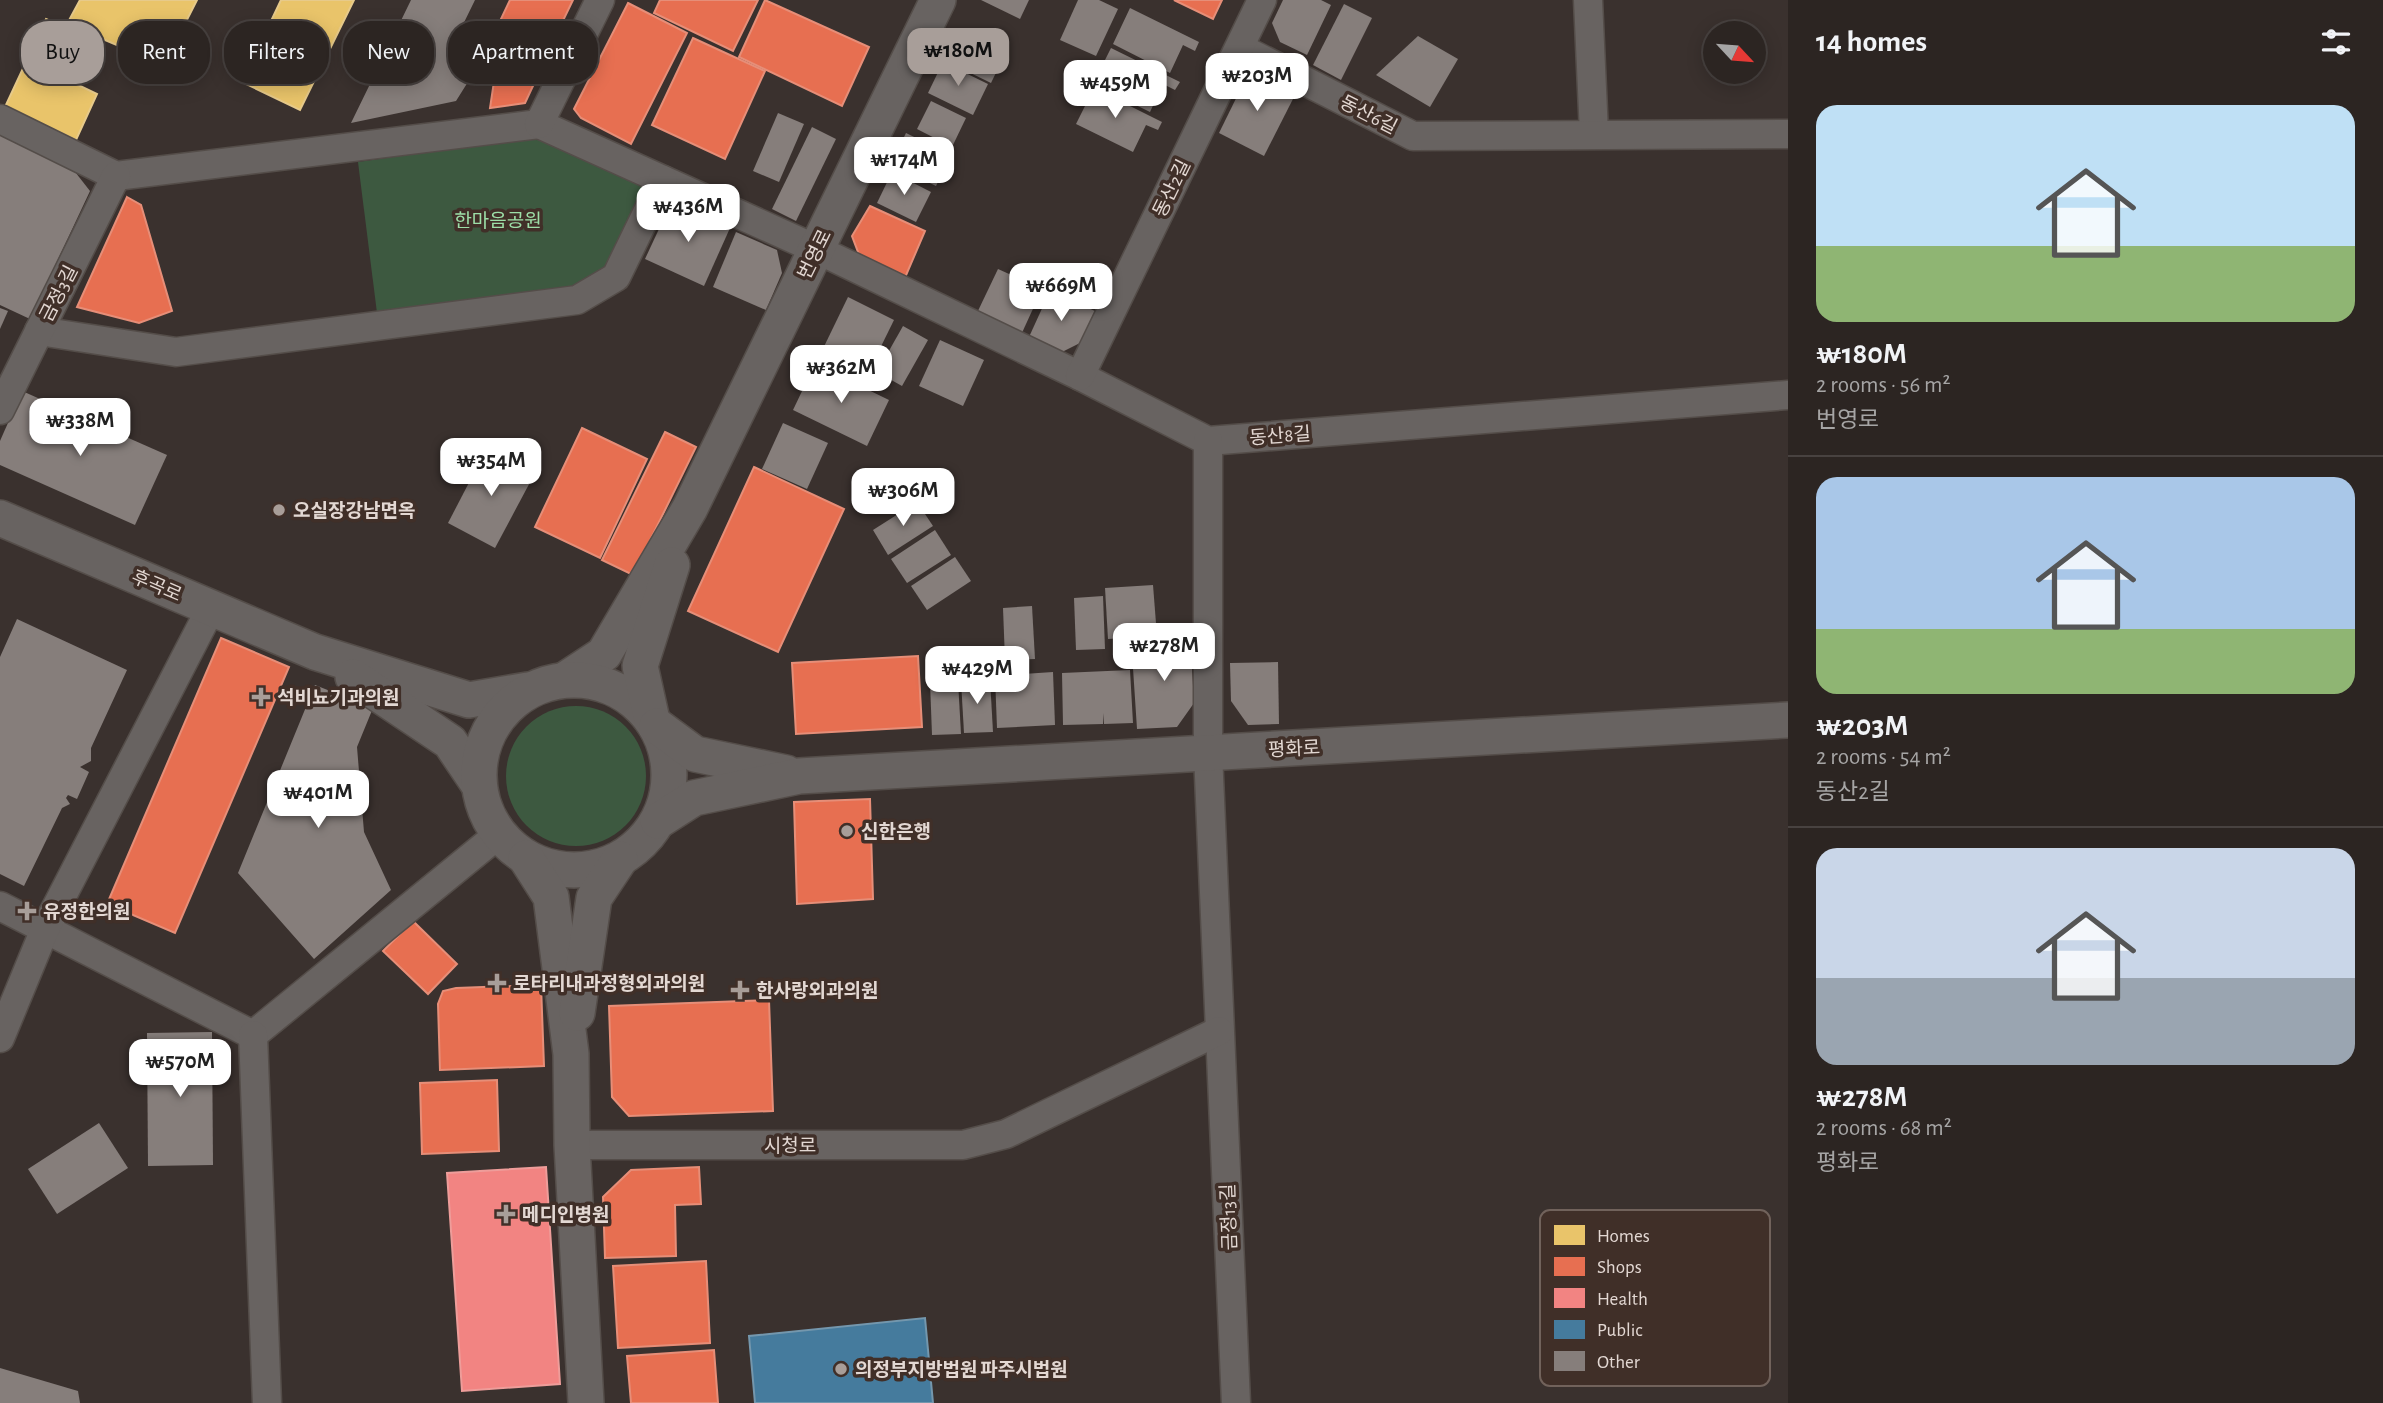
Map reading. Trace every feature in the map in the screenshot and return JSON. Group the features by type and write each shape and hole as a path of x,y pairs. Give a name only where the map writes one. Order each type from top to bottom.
{"street":[{"path":"539,124 600,0"},
{"name":"번영로","path":"690,509 938,0"},
{"name":"동산2길","path":"1080,376 1262,0"},
{"path":"1588,0 1594,134"},
{"name":"동산6길","path":"1240,48 1413,136 1788,134"},
{"path":"0,119 116,176 539,124 816,249 1208,440"},
{"name":"금정3길","path":"0,410 116,176"},
{"path":"38,331 176,352 577,300 616,277 663,180"},
{"name":"동산8길","path":"1208,440 1788,395"},
{"name":"금정13길","path":"1208,440 1208,753 1236,1403"},
{"path":"566,679 604,654 690,509"},
{"path":"528,690 506,708 489,730 480,757 479,785 486,811 499,834 512,847 526,858 549,867 573,870 597,867 620,859 641,843 658,821 667,798 670,773 666,749 655,723 640,666 690,509"},
{"name":"후곡로","path":"0,518 315,652"},
{"path":"0,1038 46,929 211,608"},
{"path":"315,652 469,701 528,690 566,679 586,679 606,684 623,692 640,705 655,723 695,754 799,776"},
{"path":"315,652 450,742 479,785"},
{"name":"평화로","path":"799,776 1788,720"},
{"path":"658,821 694,798 799,776"},
{"path":"253,1035 499,834"},
{"path":"526,858 551,897 571,1054 572,1145 586,1403"},
{"path":"571,1054 594,898 620,859"},
{"path":"0,906 253,1035"},
{"name":"시청로","path":"572,1145 963,1145 1006,1135 1219,1031"},
{"path":"253,1035 267,1403"}],"green space":[{"name":"한마음공원","path":"535,137 649,188 610,267 575,286 377,313 358,162"},
{"path":"576,706 603,711 626,726 641,749 646,776 641,803 626,826 603,841 576,846 549,841 526,826 511,803 506,776 511,749 526,726 549,711"}],"building: Homes":[{"path":"80,0 197,0 186,21 118,21 118,46 104,40 104,21 69,21"},
{"path":"281,0 354,0 329,51 329,21 271,21"},
{"path":"21,73 21,84 76,84 97,94 76,140 5,107"},
{"path":"246,84 313,84 300,110"}],"building: Shops":[{"path":"510,0 573,0 563,21 500,21"},
{"path":"660,0 758,0 733,51 654,13"},
{"path":"765,0 869,47 842,106 739,57"},
{"path":"1174,0 1222,0 1213,19"},
{"path":"628,3 687,33 631,144 581,118 574,109 587,84 598,84 598,62"},
{"path":"693,38 765,71 725,159 652,125"},
{"path":"494,84 534,84 525,103 490,108"},
{"path":"127,197 141,205 172,311 139,323 77,307"},
{"path":"870,206 925,231 904,280 861,260 852,236"},
{"path":"582,428 647,459 600,558 535,527"},
{"path":"665,432 696,447 633,575 602,560"},
{"path":"754,467 844,509 778,652 688,611"},
{"path":"221,638 289,667 175,933 107,904"},
{"path":"918,656 922,727 796,734 792,663"},
{"path":"870,799 873,899 797,904 794,802"},
{"path":"413,921 457,964 428,994 383,951"},
{"path":"541,985 544,1066 440,1070 438,1004 443,991 456,988"},
{"path":"769,1000 773,1111 629,1116 612,1097 609,1006"},
{"path":"497,1080 499,1151 422,1154 420,1083"},
{"path":"699,1167 701,1204 675,1205 676,1256 605,1258 603,1197 631,1170"},
{"path":"706,1261 710,1343 618,1348 613,1266"},
{"path":"714,1350 718,1403 631,1403 627,1356"}],"building: Health":[{"path":"546,1167 560,1384 462,1391 447,1173"}],"building: Public":[{"name":"의정부지방법원 파주시법원","path":"925,1318 933,1403 755,1403 749,1336"}],"building: Other":[{"path":"411,0 475,0 465,21 448,21 448,84 467,84 456,101 351,123 370,84 434,84 434,21 401,21"},
{"path":"981,0 1029,0 1020,19"},
{"path":"1078,0 1099,0 1118,9 1096,56 1060,40"},
{"path":"1283,0 1321,0 1331,5 1307,55 1280,42 1272,23"},
{"path":"1344,4 1372,18 1341,80 1313,65"},
{"path":"1130,8 1199,42 1195,51 1183,45 1170,73 1113,44"},
{"path":"961,30 1006,52 991,83 946,61"},
{"path":"1418,36 1458,59 1430,107 1376,75"},
{"path":"1111,48 1180,82 1175,90 1163,84 1150,112 1093,84"},
{"path":"943,62 988,84 973,115 928,93"},
{"path":"1250,70 1296,93 1264,156 1219,133"},
{"path":"1094,88 1162,122 1158,130 1146,125 1133,152 1076,124"},
{"path":"931,101 966,118 952,147 917,129"},
{"path":"778,113 804,124 779,182 753,171"},
{"path":"812,127 836,139 796,221 772,209"},
{"path":"906,133 951,155 936,186 891,164"},
{"path":"0,134 72,168 90,191 30,319 0,305"},
{"path":"892,172 931,192 916,222 877,203"},
{"path":"672,201 730,228 704,286 645,259"},
{"path":"736,232 777,250 782,273 766,310 713,287"},
{"path":"998,269 1042,289 1021,335 976,315"},
{"path":"1050,291 1095,311 1080,343 1062,352 1029,337"},
{"path":"848,297 894,320 863,383 817,361"},
{"path":"0,308 8,311 0,329"},
{"path":"903,326 928,340 902,386 877,372"},
{"path":"940,340 984,360 963,406 919,386"},
{"path":"815,364 889,400 867,446 793,410"},
{"path":"22,391 167,455 135,525 0,465 0,441"},
{"path":"783,423 828,443 807,489 762,469"},
{"path":"487,448 535,473 495,548 448,523"},
{"path":"917,502 933,526 888,555 873,530"},
{"path":"935,530 951,555 907,583 891,559"},
{"path":"955,557 971,581 927,610 911,586"},
{"path":"1153,585 1157,636 1108,639 1105,588"},
{"path":"1103,596 1105,649 1076,650 1074,598"},
{"path":"1032,606 1035,659 1005,660 1003,608"},
{"path":"17,619 127,670 91,748 91,761 80,767 89,772 77,799 68,795 66,798 70,804 62,808 24,886 0,874 0,657"},
{"path":"1190,636 1194,703 1177,727 1137,729 1132,653 1154,652 1153,638"},
{"path":"1278,662 1279,724 1248,725 1231,701 1230,663"},
{"path":"1130,670 1133,723 1104,724 1103,713 1103,724 1063,725 1062,673"},
{"path":"1053,672 1055,725 997,728 995,676"},
{"path":"990,679 993,732 964,733 961,681"},
{"path":"958,681 961,734 932,735 930,682"},
{"path":"315,685 373,708 357,747 364,832 391,890 314,959 238,873"},
{"path":"212,1032 213,1165 148,1166 147,1033"},
{"path":"99,1123 128,1168 57,1214 28,1169"},
{"path":"0,1368 78,1391 80,1403 0,1403"}],"place":[{"name":"오실장강남면옥","path":"279,510"},
{"name":"석비뇨기과의원","path":"261,697"},
{"name":"신한은행","path":"847,831"},
{"name":"유정한의원","path":"27,911"},
{"name":"로타리내과정형외과의원","path":"497,983"},
{"name":"한사랑외과의원","path":"740,990"},
{"name":"메디인병원","path":"506,1214"},
{"name":"의정부지방법원 파주시법원","path":"841,1369"}]}
